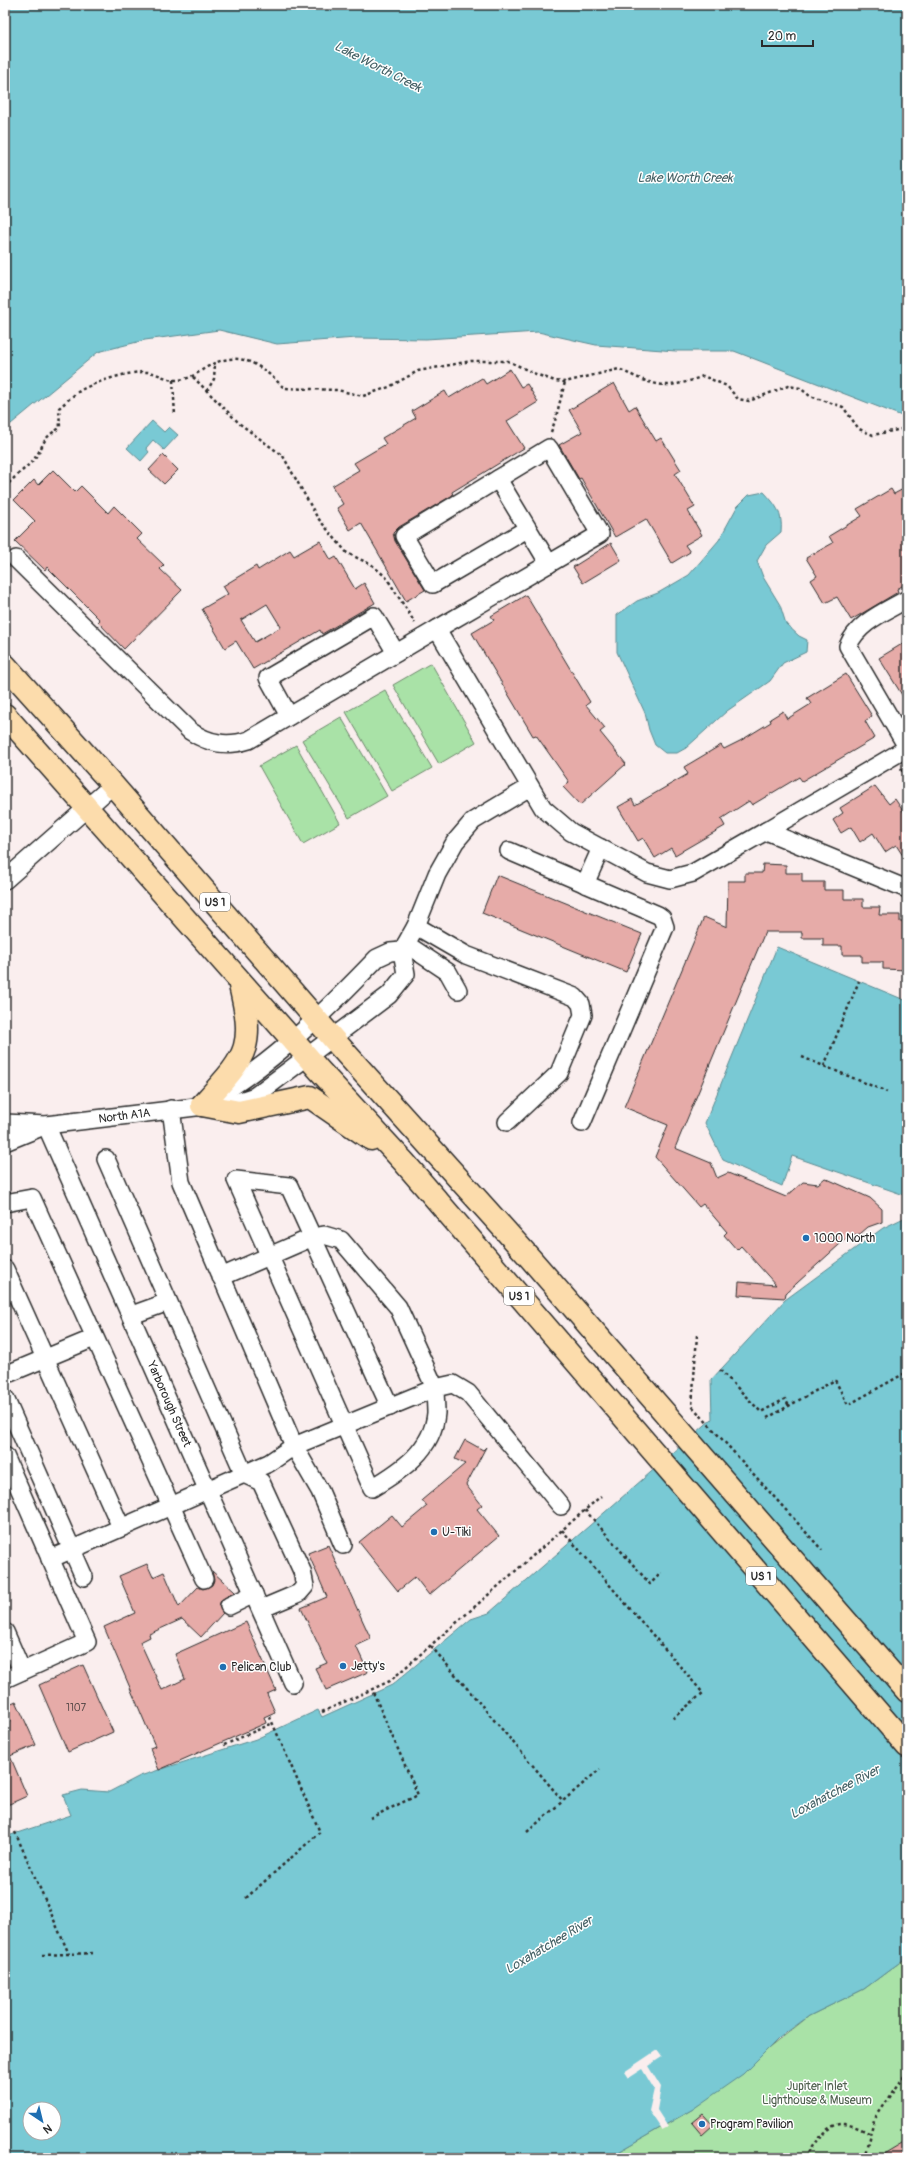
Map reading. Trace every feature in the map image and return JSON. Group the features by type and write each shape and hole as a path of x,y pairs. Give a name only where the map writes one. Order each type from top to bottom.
{"main road":[{"name":"US 1","path":"5,666 113,785 333,1038 524,1252 907,1691"},
{"name":"US 1","path":"5,715 308,1057 404,1162 907,1746"},
{"path":"202,1105 233,1070 246,1048 248,1018 239,978"},
{"path":"202,1105 239,1112 310,1097 404,1162"}],"street":[{"path":"16,559 190,731 200,738 218,744 237,744 249,740 600,534 549,448 404,536 433,584 527,529"},
{"path":"498,479 548,564"},
{"path":"433,632 543,808 561,825 601,848 647,873 670,879 693,873 907,748 848,646 853,635 867,622 907,599"},
{"path":"289,716 268,678 374,616 396,654"},
{"path":"5,880 87,806 113,785"},
{"path":"458,990 448,972 404,947 416,926 437,874 464,831 484,814 530,787"},
{"path":"766,831 907,889"},
{"path":"585,884 601,848"},
{"path":"510,851 658,915 662,918 665,927 582,1123"},
{"path":"416,926 466,955 575,998 581,1004 583,1015 559,1073 507,1122"},
{"name":"North A1A","path":"5,1123 46,1125 202,1105 237,1102 256,1096 389,995 406,974 404,947 377,958 318,1019 246,1078 202,1105"},
{"path":"170,1109 181,1182 294,1446 320,1492 343,1545"},
{"name":"North A1A","path":"5,1142 46,1125"},
{"name":"Yarborough Street","path":"46,1125 132,1315 257,1602 275,1657 293,1683"},
{"path":"106,1160 244,1474 261,1482 302,1571 305,1586 299,1593 229,1606"},
{"path":"221,1277 270,1256 313,1237 324,1235 342,1240 398,1307 434,1388 436,1413 431,1434 420,1453 397,1473 372,1488 270,1256 236,1180 289,1186 313,1237 390,1407"},
{"path":"5,1203 32,1198 204,1579"},
{"path":"5,1269 122,1527"},
{"path":"132,1315 168,1302"},
{"path":"5,1376 94,1338"},
{"path":"50,1559 269,1463 294,1446 434,1388 453,1384 468,1393 561,1506"},
{"path":"5,1398 84,1576"},
{"path":"5,1456 87,1642 5,1679"},
{"path":"5,1632 22,1671"}],"path":[{"path":"5,488 13,477 34,458 47,435 60,428 59,408 82,390 112,378 148,372 173,380 193,377 222,360 238,359 256,363 284,388 337,390 363,396 389,387 418,371 471,361 508,361 538,375 565,382 619,369 649,383 670,385 703,376 727,386 738,399 749,401 788,386 800,388 810,396 843,408 859,429 873,435 907,428"},
{"path":"207,391 214,379 215,363"},
{"path":"193,377 240,424 283,456 322,523 347,552 372,565 386,577 416,624 433,632"},
{"path":"173,380 175,416"},
{"path":"549,448 546,442 556,421 565,382"},
{"path":"824,1066 859,981"},
{"path":"802,1057 888,1092"},
{"path":"697,1335 692,1406 822,1550"},
{"path":"720,1370 761,1412 785,1399 789,1406"},
{"path":"768,1418 835,1380 848,1405 907,1372"},
{"path":"322,1712 390,1682 601,1496"},
{"path":"585,1510 650,1584 661,1573"},
{"path":"562,1530 703,1693 672,1719"},
{"path":"430,1646 563,1801"},
{"path":"370,1818 418,1795 372,1690"},
{"path":"246,1898 320,1832 269,1715"},
{"path":"224,1745 273,1723"},
{"path":"526,1832 600,1769"},
{"path":"15,1832 69,1954"},
{"path":"42,1956 94,1953"},
{"path":"864,2158 874,2120 907,2072"},
{"path":"805,2158 814,2143 828,2130 843,2124 871,2134"}],"green space":[{"path":"431,663 476,742 439,764 393,685"},
{"path":"385,690 432,768 392,791 346,712"},
{"path":"341,717 387,796 349,818 302,740"},
{"path":"296,745 340,823 303,844 259,766"},
{"name":"Jupiter Inlet Lighthouse & Museum","path":"907,1957 907,2158 608,2158 693,2109 809,2016 864,1989"}],"water":[{"name":"Lake Worth Creek","path":"5,5 907,5 907,418 734,351 676,351 596,345 538,332 426,339 356,338 277,344 219,330 145,340 98,352 5,429"},
{"path":"152,421 164,432 169,427 178,435 164,450 153,440 146,448 149,452 141,461 127,448"},
{"path":"764,492 780,514 781,532 766,545 757,561 763,577 780,605 786,624 799,636 807,640 806,652 783,663 770,681 727,711 686,748 677,753 665,753 655,745 649,730 645,713 617,652 617,615 637,601 658,593 689,575 719,540 737,507 749,495"},
{"path":"777,947 907,1001 907,1196 792,1156 782,1186 723,1160 705,1123"},
{"name":"Loxahatchee River","path":"907,1214 907,1957 864,1989 809,2016 779,2038 743,2074 693,2109 608,2158 5,2158 5,1837 71,1815 63,1795 82,1790 109,1792 140,1776 256,1739 318,1710 322,1717 392,1685 471,1619 489,1613 712,1419 711,1380 785,1300 883,1228 906,1217"}],"pier":[{"path":"657,2050 662,2057 648,2066 661,2087 657,2110 668,2127 662,2130 649,2111 654,2089 642,2069 628,2078 624,2072"}],"building":[{"path":"510,369 521,387 527,384 538,402 507,421 524,448 452,492 453,495 399,527 393,533 395,541 425,590 406,601 361,523 350,530 337,508 343,504 332,486 359,470 354,463 386,444 382,438 416,418 412,411 445,391 449,398 482,378 486,384"},
{"path":"614,383 629,410 635,406 656,441 661,438 681,470 675,474 695,507 688,511 702,535 685,545 690,552 672,563 646,519 615,537 581,478 579,479 559,445 582,432 569,410"},
{"path":"163,455 178,470 164,484 149,470"},
{"path":"53,470 75,492 81,486 108,513 114,506 142,534 137,539 164,565 160,569 182,590 124,649 98,622 100,620 47,567 45,570 15,541 35,521 14,500 34,480 38,485"},
{"path":"907,487 907,583 897,589 898,592 851,620 837,597 825,603 811,580 817,576 806,558 833,543 829,536 862,516 857,509 891,489 894,494"},
{"path":"320,541 331,560 336,557 355,589 364,583 375,603 322,634 320,630 253,669 236,641 225,648 202,609 228,594 223,586 256,566 258,570 290,550 294,556","holes":["267,604 281,627 255,642 241,620"]},
{"path":"611,543 621,560 583,583 573,567"},
{"path":"526,595 590,702 586,705 605,728 600,732 626,764 580,805 563,787 569,782 536,735 533,736 472,633 494,620 491,616"},
{"path":"907,641 907,703 879,658"},
{"path":"846,674 872,716 865,721 875,738 802,781 799,777 752,805 749,801 721,819 725,826 675,855 671,848 655,858 643,838 638,841 618,807 632,799 635,805 688,774 684,767 721,745 724,749 740,741 771,722 770,719 783,711 787,719 811,704 807,698"},
{"path":"875,786 889,804 895,799 907,817 907,862 896,845 885,852 873,833 860,842 851,827 841,833 833,820 843,813 840,808"},
{"path":"763,864 786,865 786,873 802,873 802,882 824,882 824,890 844,890 844,899 863,899 863,907 880,907 879,915 900,915 900,922 907,922 907,970 883,969 883,962 862,962 862,955 842,955 842,946 823,946 823,938 802,938 802,932 765,932 675,1148 711,1163 717,1178 728,1173 786,1197 803,1182 818,1184 825,1178 870,1198 882,1209 882,1222 868,1227 860,1234 850,1235 786,1293 785,1298 738,1295 739,1282 776,1285 741,1246 737,1250 724,1235 727,1232 703,1204 699,1207 655,1157 668,1125 624,1107 704,917 727,927 728,881 745,881 745,873 762,873"},
{"path":"497,875 642,934 626,972 482,913"},
{"name":"U-Tiki","path":"465,1440 483,1450 486,1447 466,1485 482,1505 477,1509 499,1536 429,1595 415,1577 398,1591 359,1542 392,1515 402,1527 427,1506 422,1500 465,1464 455,1459"},
{"path":"328,1545 371,1639 356,1646 368,1672 326,1690 315,1668 327,1663 301,1608 327,1597 308,1553"},
{"name":"Pelican Club","path":"147,1564 153,1577 164,1572 179,1607 198,1587 203,1589 212,1585 214,1580 212,1571 235,1592 221,1600 219,1606 223,1613 201,1637 182,1619 149,1634 150,1637 140,1642 162,1690 185,1679 175,1654 246,1622 276,1690 267,1694 275,1712 264,1717 266,1723 159,1770 150,1748 155,1746 104,1627 135,1613 119,1576"},
{"path":"83,1665 113,1732 68,1752 39,1685"},
{"path":"16,1701 36,1745 10,1756 27,1796 5,1806 5,1723 10,1721 5,1706"},
{"name":"Program Pavilion","path":"703,2114 713,2125 702,2135 692,2123"},
{"path":"907,2140 907,2158 877,2158"}],"place":[{"name":"1000 North","path":"806,1238"},
{"name":"U-Tiki","path":"434,1532"},
{"name":"Jetty's","path":"343,1666"},
{"name":"Pelican Club","path":"223,1667"},
{"name":"Program Pavilion","path":"702,2124"}]}
